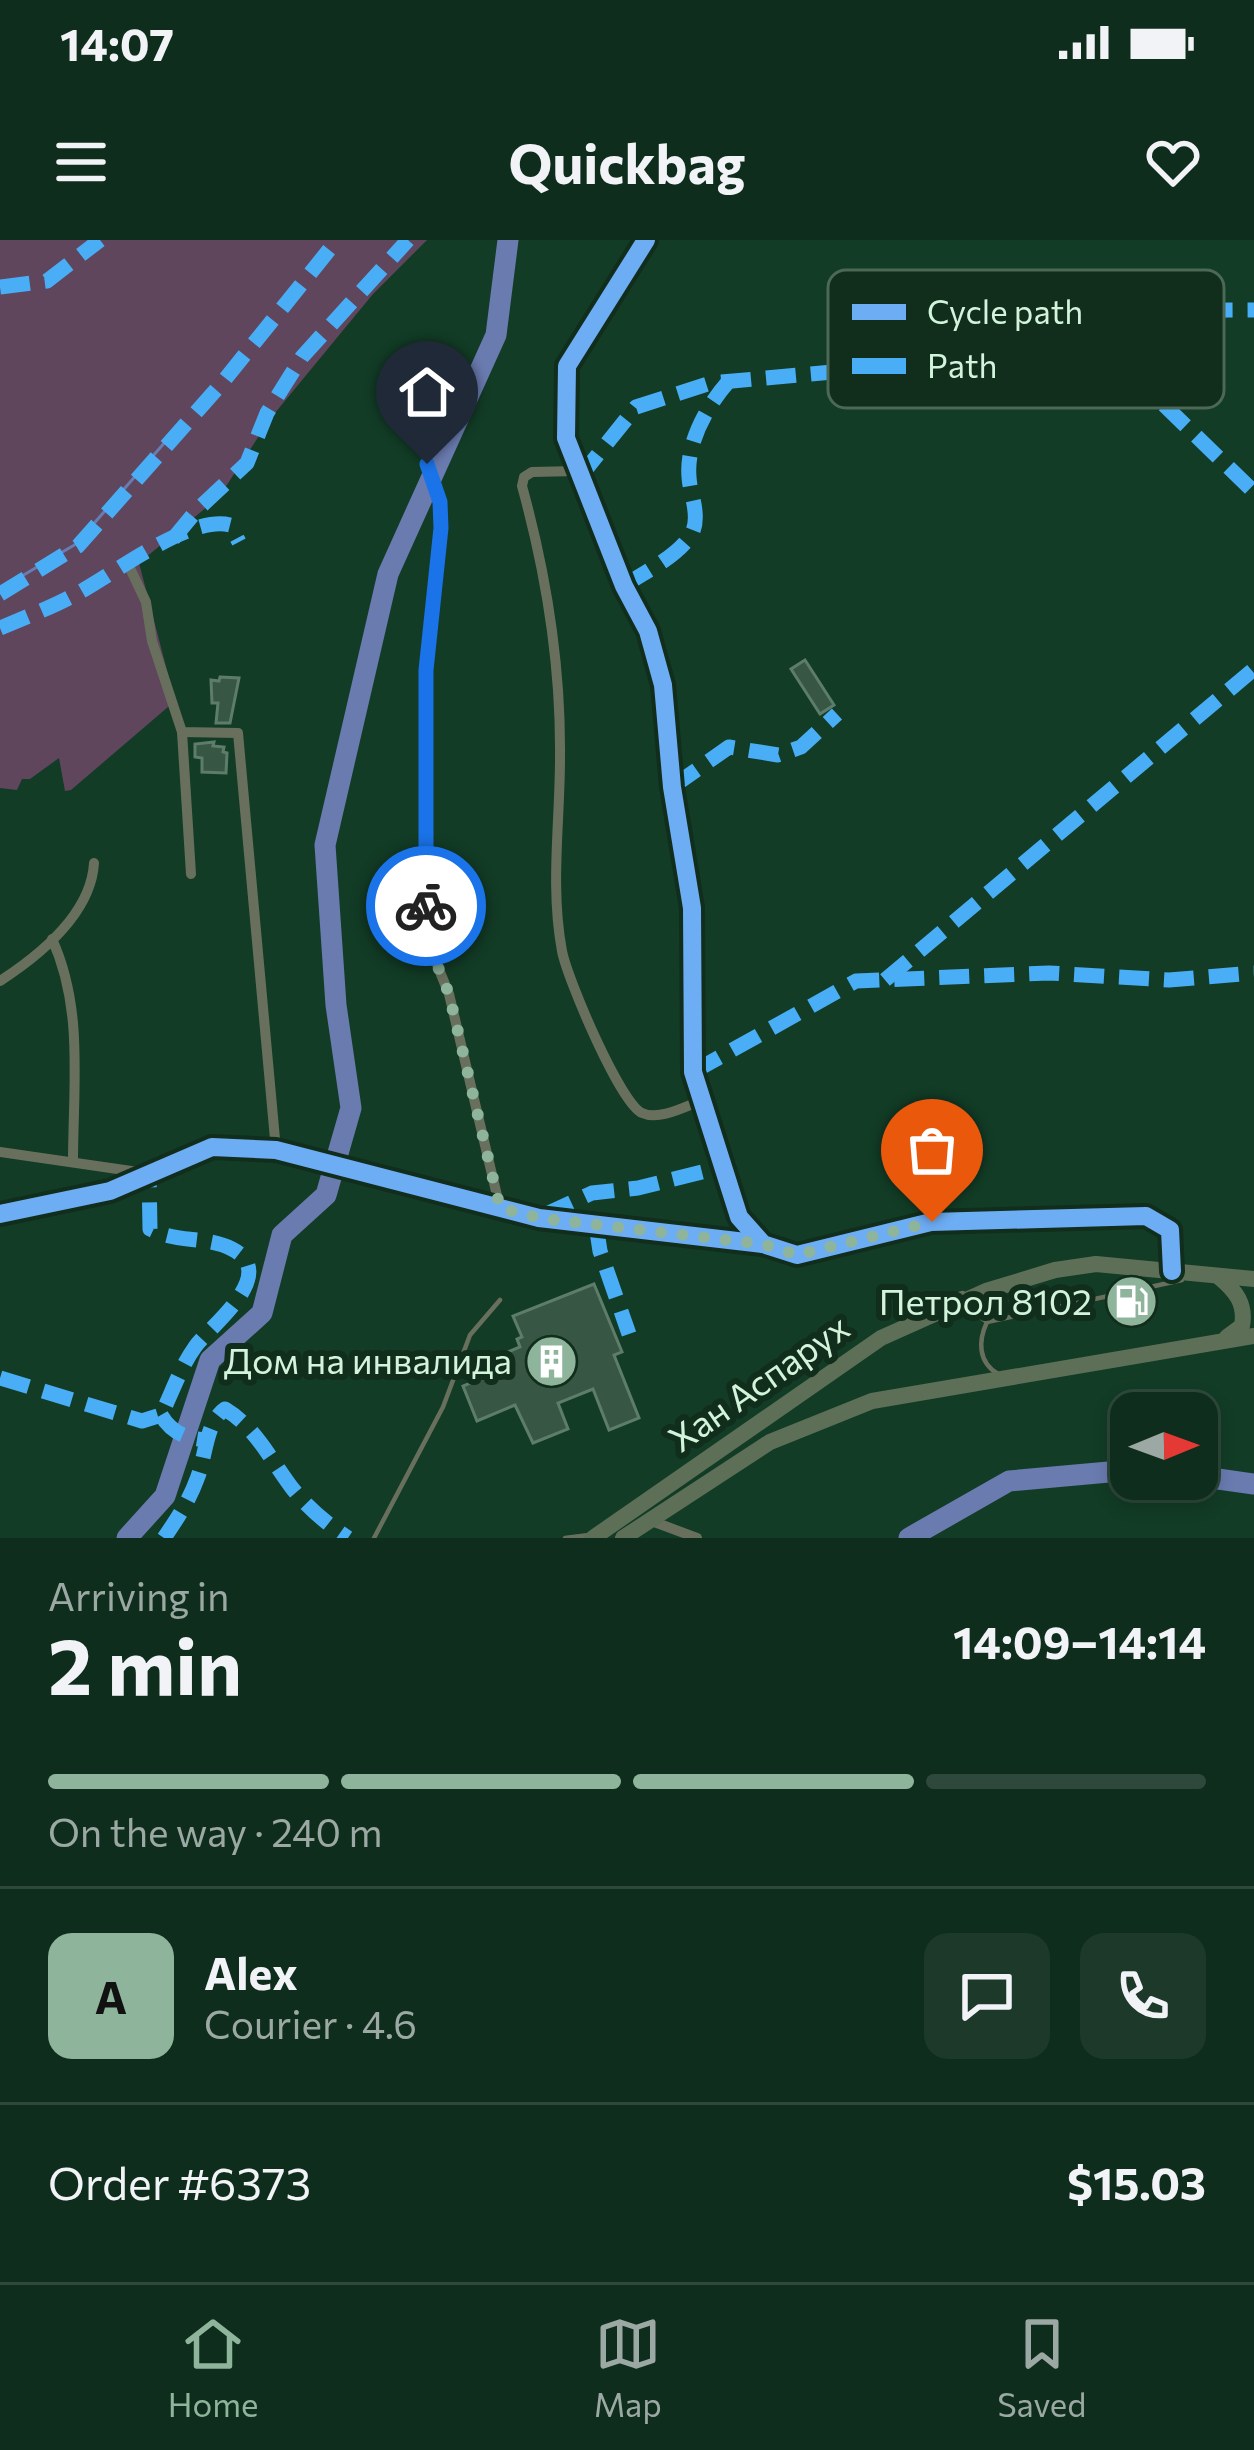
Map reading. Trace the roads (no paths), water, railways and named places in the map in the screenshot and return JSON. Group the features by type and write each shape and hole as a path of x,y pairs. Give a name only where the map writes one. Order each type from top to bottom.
{"main road":[{"name":"Хан Аспарух","path":"594,1537 900,1328 986,1291 1055,1270 1096,1264 1254,1279"},
{"path":"1212,1276 1239,1298 1244,1317 1237,1331 1220,1341"},
{"name":"Хан Аспарух","path":"623,1538 726,1467 803,1426 872,1401 1254,1336"}],"street":[{"path":"646,240 567,366 566,438 624,586 648,631 663,685 672,787 692,908 693,1072 739,1217 763,1244"},
{"path":"427,464 440,502 441,528 426,670 429,945 449,994 500,1208"},
{"path":"577,471 532,472 524,477 523,486 547,593 553,662 560,754 555,900 562,956 615,1080 631,1104 644,1115 663,1114 704,1100"},
{"path":"128,564 146,602 152,641 182,732 191,874"},
{"path":"182,732 238,733 276,1150"},
{"path":"0,981 52,939 88,895 94,862"},
{"path":"52,939 67,973 74,1007 73,1162"},
{"path":"0,1214 110,1191 212,1147 276,1150 539,1218 763,1244 797,1255 932,1222 1145,1216 1170,1231 1172,1271"},
{"path":"0,1153 148,1173"},
{"path":"649,1520 697,1538"}],"lane":[{"path":"1141,1289 1212,1276"},
{"path":"900,1328 933,1302 986,1291"},
{"path":"958,1303 987,1322 1118,1294"},
{"path":"374,1538 442,1406 470,1335 500,1300"},
{"path":"987,1322 980,1343 983,1358 992,1370 1014,1377"},
{"path":"565,1538 594,1537"}],"waterway":[{"path":"127,1538 165,1496 210,1360 262,1313 282,1235 326,1195 351,1108 336,1005 325,845 388,574 496,335 508,240"},
{"path":"0,589 76,544 173,433"},
{"path":"909,1538 1009,1481 1110,1472"},
{"path":"1218,1479 1254,1484"}],"place":[{"name":"Петрол 8102","path":"1131,1302"},
{"name":"Дом на инвалида","path":"551,1361"}]}
